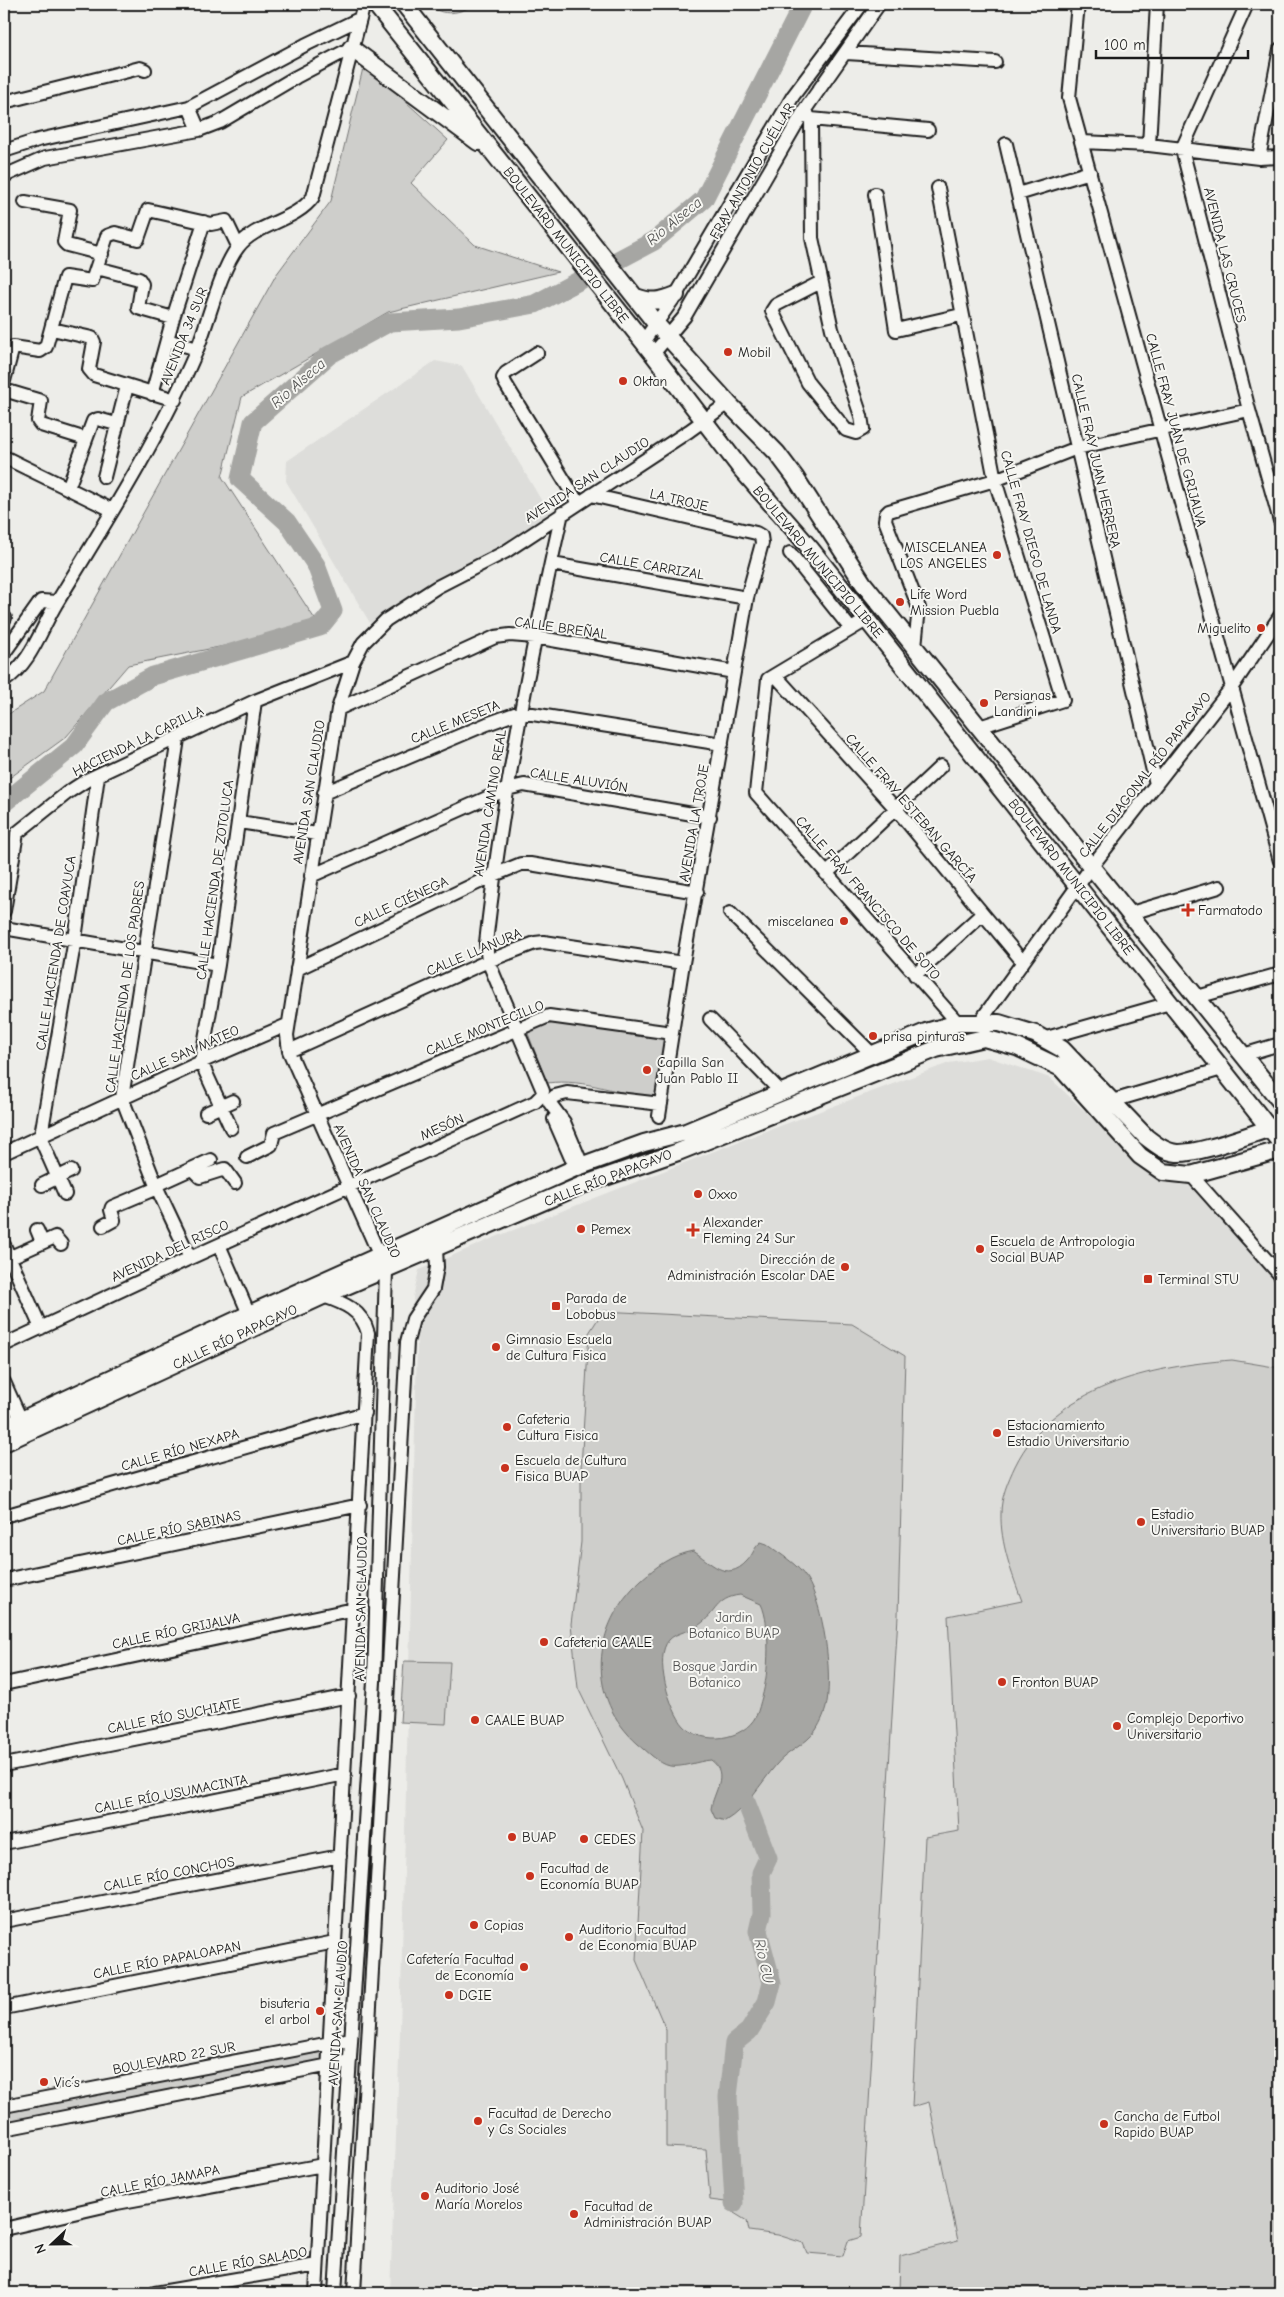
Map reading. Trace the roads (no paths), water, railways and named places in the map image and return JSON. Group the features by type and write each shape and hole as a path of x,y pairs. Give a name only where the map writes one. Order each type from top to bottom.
{"main road":[{"name":"BOULEVARD MUNICIPIO LIBRE","path":"375,4 648,348 757,490 810,548 868,619 1222,1069 1274,1127 1280,1142"},
{"name":"BOULEVARD MUNICIPIO LIBRE","path":"404,4 657,325 728,403 777,453 795,476 863,583 1131,913 1280,1101"},
{"path":"350,48 495,155"},
{"path":"636,298 652,302 662,301 676,294"},
{"name":"CALLE RÍO PAPAGAYO","path":"4,1443 323,1296 383,1263 579,1166 644,1143 686,1132 926,1032 958,1023 999,1023 1044,1039 1062,1049 1146,1137 1160,1148 1176,1153 1196,1150 1274,1127"},
{"name":"CALLE RÍO PAPAGAYO","path":"4,1428 249,1314 383,1263 436,1249 582,1185 678,1152 936,1049 984,1038 1017,1047 1061,1068 1140,1156 1163,1172 1191,1175"},
{"path":"1191,1175 1280,1150"}],"street":[{"name":"AVENIDA 34 SUR","path":"4,680 23,666 57,602 175,400 238,246 257,232 300,210 313,198 350,48 364,4"},
{"name":"FRAY ANTONIO CUÉLLAR","path":"648,348 657,325 793,96 862,4"},
{"name":"FRAY ANTONIO CUÉLLAR","path":"648,348 668,337 685,316 846,53 879,4"},
{"name":"CALLE FRAY JUAN DE GRIJALVA","path":"1078,4 1069,98 1280,860"},
{"path":"1149,146 1157,4"},
{"path":"1182,150 1247,4"},
{"path":"4,151 38,140 190,107 305,45 359,19"},
{"path":"4,176 45,158 199,130 220,122 296,77 350,48"},
{"path":"1259,158 1279,64 1280,49"},
{"path":"846,53 994,62"},
{"path":"4,102 130,70 140,68 145,70"},
{"path":"190,107 199,130"},
{"path":"821,282 776,305 772,311 808,383 846,430 856,433 863,429 861,416 832,329 812,238 808,115 928,130"},
{"path":"1082,142 1149,146 1259,158 1280,157"},
{"name":"CALLE FRAY JUAN HERRERA","path":"1006,144 1156,784"},
{"name":"AVENIDA LAS CRUCES","path":"1182,150 1249,410 1280,521"},
{"path":"1018,194 1090,172"},
{"name":"CALLE FRAY DIEGO DE LANDA","path":"938,188 961,315 995,480 1062,700 979,727"},
{"path":"875,194 896,330 961,315"},
{"path":"25,202 70,210 64,242 67,245 102,254"},
{"path":"4,378 12,347 44,350 52,329 65,277 92,280 107,236 111,233 138,239 148,210 211,224 226,221 238,246"},
{"path":"152,394 173,318 204,222"},
{"path":"97,268 139,279 142,284 138,308 173,318"},
{"path":"52,329 92,338 90,373 175,400"},
{"path":"167,340 197,349"},
{"path":"537,354 506,373 503,378 578,503"},
{"path":"104,477 127,386"},
{"path":"4,390 40,401 38,421 41,425 86,439"},
{"name":"AVENIDA SAN CLAUDIO","path":"335,2293 374,1681 378,1496 383,1416 383,1263 289,1051 287,1026 338,708 353,662 363,643 386,620 437,587 505,552 728,403"},
{"path":"915,646 919,608 885,520 886,514 995,480 1077,448 1249,410"},
{"path":"68,488 95,419 116,424"},
{"path":"4,457 112,510"},
{"name":"LA TROJE","path":"591,495 756,533 761,536"},
{"name":"AVENIDA CAMINO REAL","path":"543,1091 488,961 486,943 494,875 520,712 534,637 562,513"},
{"name":"AVENIDA LA TROJE","path":"579,1166 564,1122 549,1102 555,1096 567,1093 661,1110 683,963 697,892 747,598 762,543 761,536"},
{"path":"790,553 851,629"},
{"name":"CALLE CARRIZAL","path":"552,564 747,598"},
{"path":"4,653 41,601 57,602"},
{"name":"CALLE DIAGONAL RÍO PAPAGAYO","path":"979,1023 1092,866 1232,687 1280,616"},
{"path":"775,675 868,619"},
{"name":"CALLE BREÑAL","path":"338,708 495,637 510,635 534,637 734,672"},
{"name":"HACIENDA LA CAPILLA","path":"4,910 17,833 76,787 255,701 353,662"},
{"name":"CALLE FRAY FRANCISCO DE SOTO","path":"775,675 768,679 756,793 958,1023"},
{"name":"CALLE FRAY ESTEBAN GARCÍA","path":"775,675 896,810 1023,962"},
{"name":"CALLE HACIENDA DE ZOTOLUCA","path":"201,1062 218,965 255,701"},
{"name":"CALLE MESETA","path":"324,793 486,724 520,712 722,744"},
{"name":"CALLE HACIENDA DE LOS PADRES","path":"178,739 122,1098 156,1187 190,1258"},
{"path":"826,874 941,766"},
{"name":"CALLE HACIENDA DE COAYUCA","path":"41,1135 75,939 98,776"},
{"name":"CALLE ALUVIÓN","path":"311,876 507,789 533,785 710,817"},
{"path":"239,822 317,834"},
{"name":"CALLE CIÉNEGA","path":"297,969 521,864 697,892"},
{"path":"1131,913 1219,887"},
{"path":"730,913 873,1055"},
{"path":"915,975 982,914"},
{"path":"4,928 218,965"},
{"name":"CALLE LLANURA","path":"289,1051 488,961 535,943 544,942 683,963"},
{"path":"1197,997 1280,974"},
{"path":"1044,1039 1170,1003"},
{"name":"CALLE MONTECILLO","path":"247,1157 271,1145 274,1133 552,1015 672,1033"},
{"path":"710,1019 781,1092"},
{"name":"CALLE SAN MATEO","path":"4,1152 201,1062 287,1026"},
{"path":"1243,1055 1280,1044"},
{"path":"201,1062 227,1103 231,1128"},
{"path":"1112,1101 1222,1069"},
{"name":"MESÓN","path":"349,1186 535,1102 542,1095 543,1091"},
{"path":"206,1113 227,1103"},
{"path":"41,1135 43,1144 65,1194"},
{"path":"103,1226 114,1220 111,1208 211,1160"},
{"path":"192,1169 200,1177 225,1169 235,1183"},
{"path":"42,1185 71,1171"},
{"path":"1191,1175 1280,1275"},
{"name":"AVENIDA DEL RISCO","path":"4,1345 349,1186"},
{"path":"37,1230 42,1242"},
{"path":"7,1259 56,1236 61,1244"},
{"path":"4,1245 7,1259 41,1328"},
{"path":"219,1245 249,1314"},
{"name":"AVENIDA SAN CLAUDIO","path":"354,2288 409,1331 413,1319 433,1289 437,1267 436,1249"},
{"name":"AVENIDA SAN CLAUDIO","path":"316,2293 330,2043 329,1943 340,1856 362,1480 368,1333 366,1324 351,1308 323,1296"},
{"path":"4,1382 21,1420"},
{"name":"CALLE RÍO NEXAPA","path":"4,1516 365,1413"},
{"path":"383,1416 401,1446"},
{"path":"362,1480 378,1496"},
{"name":"CALLE RÍO SABINAS","path":"4,1580 360,1505"},
{"name":"CALLE RÍO GRIJALVA","path":"4,1684 354,1609"},
{"name":"CALLE RÍO SUCHIATE","path":"4,1765 349,1696"},
{"name":"CALLE RÍO USUMACINTA","path":"4,1843 345,1774"},
{"name":"CALLE RÍO CONCHOS","path":"4,1921 340,1856"},
{"name":"CALLE RÍO PAPALOAPAN","path":"4,2008 329,1943"},
{"name":"BOULEVARD 22 SUR","path":"4,2106 351,2039"},
{"path":"4,2129 350,2061"},
{"path":"228,2063 231,2084"},
{"name":"CALLE RÍO JAMAPA","path":"4,2229 117,2204 323,2165"},
{"path":"337,2261 354,2288"},
{"name":"CALLE RÍO SALADO","path":"155,2293 317,2265"}],"waterway":[{"name":"Rio Alseca","path":"4,803 74,746 106,702 153,676 320,627 333,611 316,565 287,522 240,479 253,422 329,355 390,322 459,318 535,304 654,241 704,199 803,4"},
{"name":"Rio CU","path":"734,2203 728,2097 734,2043 749,2031 767,2002 772,1983 758,1931 762,1913 761,1873 768,1858 746,1802"}],"place":[{"name":"Mobil","path":"728,352"},
{"name":"Oktan","path":"623,381"},
{"name":"MISCELANEA LOS ANGELES","path":"997,555"},
{"name":"Life Word Mission Puebla","path":"900,602"},
{"name":"Miguelito","path":"1261,628"},
{"name":"Persianas Landini","path":"984,703"},
{"name":"Farmatodo","path":"1188,910"},
{"name":"miscelanea","path":"844,921"},
{"name":"prisa pinturas","path":"873,1036"},
{"name":"Capilla San Juan Pablo II","path":"647,1070"},
{"name":"Oxxo","path":"698,1194"},
{"name":"Pemex","path":"581,1229"},
{"name":"Alexander Fleming 24 Sur","path":"693,1230"},
{"name":"Escuela de Antropologia Social BUAP","path":"980,1249"},
{"name":"Dirección de Administración Escolar DAE","path":"845,1267"},
{"name":"Terminal STU","path":"1148,1279"},
{"name":"Parada de Lobobus","path":"556,1306"},
{"name":"Gimnasio Escuela de Cultura Fisica","path":"496,1347"},
{"name":"Cafeteria Cultura Fisica","path":"507,1427"},
{"name":"Estacionamiento Estadio Universitario","path":"997,1433"},
{"name":"Escuela de Cultura Fisica BUAP","path":"505,1468"},
{"name":"Estadio Universitario BUAP","path":"1141,1522"},
{"name":"Cafeteria CAALE","path":"544,1642"},
{"name":"Fronton BUAP","path":"1002,1682"},
{"name":"CAALE BUAP","path":"475,1720"},
{"name":"Complejo Deportivo Universitario","path":"1117,1726"},
{"name":"BUAP","path":"512,1837"},
{"name":"CEDES","path":"584,1839"},
{"name":"Facultad de Economía BUAP","path":"530,1876"},
{"name":"Copias","path":"474,1925"},
{"name":"Auditorio Facultad de Economia BUAP","path":"569,1937"},
{"name":"Cafetería Facultad de Economía","path":"524,1967"},
{"name":"DGIE","path":"449,1995"},
{"name":"bisuteria el arbol","path":"320,2011"},
{"name":"Vic´s","path":"44,2082"},
{"name":"Facultad de Derecho y Cs Sociales","path":"478,2121"},
{"name":"Cancha de Futbol Rapido BUAP","path":"1104,2124"},
{"name":"Auditorio José María Morelos","path":"425,2196"},
{"name":"Facultad de Administración BUAP","path":"574,2214"}],"park label":[{"name":"Jardin Botanico BUAP","path":"734,1625"},
{"name":"Bosque Jardin Botanico","path":"715,1674"}]}
